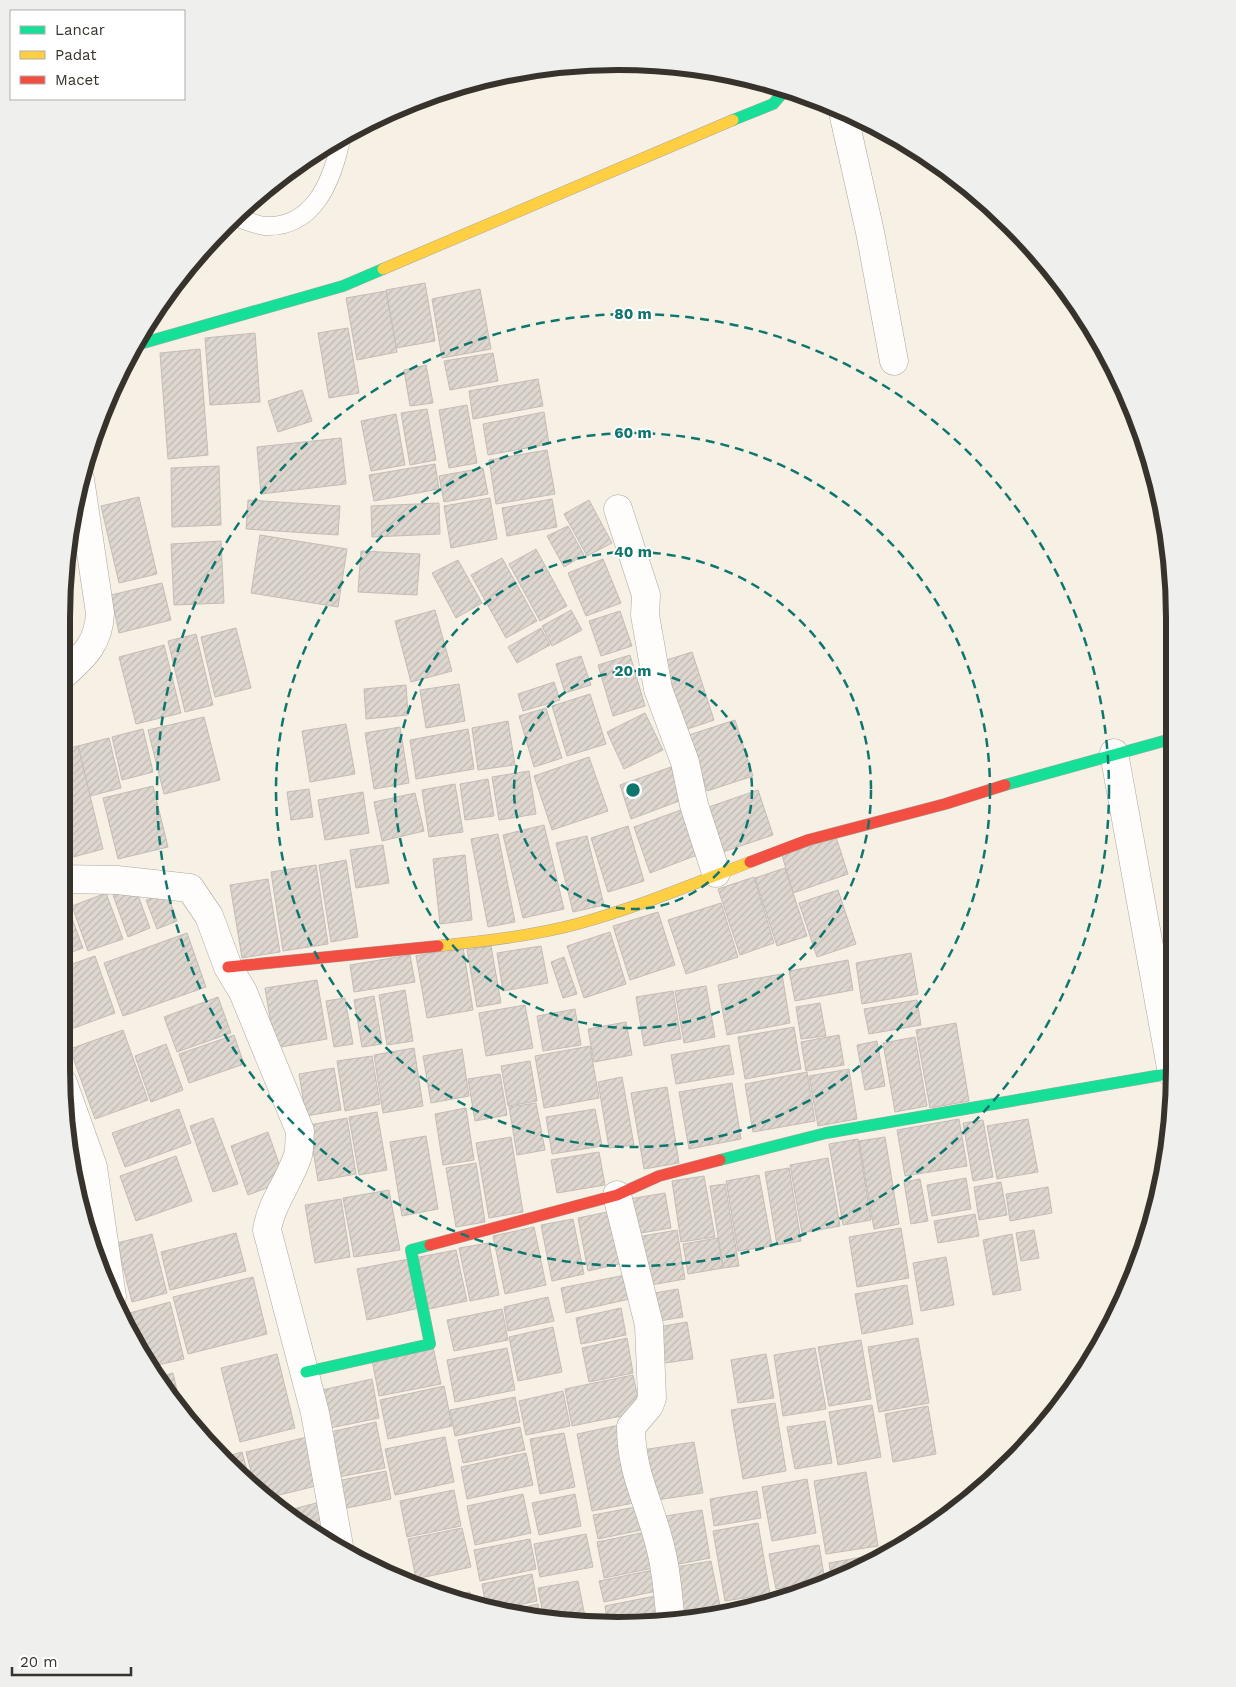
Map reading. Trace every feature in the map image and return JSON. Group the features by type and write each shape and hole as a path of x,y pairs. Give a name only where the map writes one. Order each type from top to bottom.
{"street":[{"path":"144,343 343,286 478,230 636,160 773,104 781,95"},
{"path":"845,120 870,232 894,361"},
{"path":"70,668 93,644 99,629 100,613 83,501"},
{"path":"618,509 646,595 645,615 658,688 686,762 694,805 716,873"},
{"path":"228,967 489,941 577,924 650,900 716,873 808,840 945,804 1043,773 1166,740"},
{"path":"1114,753 1166,1035"},
{"path":"70,879 117,880 190,888 209,916 228,967 243,992 300,1131 298,1154 279,1198 270,1212 267,1230 306,1372 322,1444 338,1540"},
{"path":"306,1372 430,1344 411,1250 617,1195 658,1176 826,1133 1166,1074"},
{"path":"71,1106 93,1167 108,1268"},
{"path":"617,1195 649,1325 652,1398 649,1406 631,1427 631,1450 639,1484 662,1550 670,1614"}],"lane":[{"path":"243,219 265,226 293,221 315,205 333,174 340,146"}],"building":[{"path":"425,283 435,341 396,348 386,290"},
{"path":"480,289 491,349 442,358 432,299"},
{"path":"386,291 397,352 357,360 346,298"},
{"path":"348,328 359,393 329,398 318,333"},
{"path":"255,333 260,402 210,405 205,338"},
{"path":"200,349 208,455 168,459 160,353"},
{"path":"493,353 498,381 450,390 444,361"},
{"path":"426,365 433,403 410,406 404,370"},
{"path":"538,379 543,406 473,419 469,391"},
{"path":"302,390 312,421 278,432 268,401"},
{"path":"467,405 477,463 449,468 439,410"},
{"path":"427,409 436,460 410,465 401,413"},
{"path":"544,412 549,444 488,455 483,424"},
{"path":"396,414 405,465 371,471 361,421"},
{"path":"341,438 346,484 261,494 257,447"},
{"path":"547,450 555,494 496,504 489,460"},
{"path":"435,464 439,489 374,501 369,475"},
{"path":"219,466 221,525 172,527 171,468"},
{"path":"483,468 488,494 444,502 439,476"},
{"path":"139,497 157,574 119,583 101,506"},
{"path":"490,498 497,539 451,548 444,506"},
{"path":"552,499 557,527 507,536 502,508"},
{"path":"248,500 340,506 338,535 246,529"},
{"path":"589,500 612,543 587,556 564,514"},
{"path":"439,503 440,534 372,537 371,506"},
{"path":"568,526 584,555 564,567 547,536"},
{"path":"260,535 347,549 338,607 251,593"},
{"path":"221,541 224,603 174,605 171,544"},
{"path":"536,549 567,606 540,621 509,564"},
{"path":"361,551 420,554 417,595 358,592"},
{"path":"502,558 537,621 506,638 471,575"},
{"path":"603,559 621,603 586,616 568,573"},
{"path":"458,560 482,603 456,618 432,573"},
{"path":"162,583 171,620 119,633 111,595"},
{"path":"435,610 452,671 411,682 395,621"},
{"path":"571,610 582,630 552,646 542,626"},
{"path":"620,611 632,646 601,656 589,621"},
{"path":"236,628 251,688 215,697 201,637"},
{"path":"541,628 550,645 517,663 508,647"},
{"path":"196,634 213,705 185,712 168,641"},
{"path":"164,645 181,713 136,724 119,657"},
{"path":"692,652 714,720 679,732 657,663"},
{"path":"630,655 645,706 613,716 598,665"},
{"path":"581,656 591,685 565,693 556,664"},
{"path":"554,682 560,700 523,711 518,694"},
{"path":"459,684 465,721 426,728 420,690"},
{"path":"406,685 408,715 366,719 364,689"},
{"path":"590,694 606,744 567,756 552,706"},
{"path":"546,708 562,758 534,767 519,716"},
{"path":"645,713 663,750 624,769 607,732"},
{"path":"204,717 220,780 164,794 148,730"},
{"path":"735,720 753,776 707,791 689,735"},
{"path":"508,721 515,765 478,770 472,728"},
{"path":"346,724 355,774 310,782 302,731"},
{"path":"400,727 409,783 374,789 365,733"},
{"path":"143,729 153,772 122,780 112,737"},
{"path":"468,729 474,769 416,779 410,740"},
{"path":"109,738 121,788 90,796 78,746"},
{"path":"78,746 103,849 70,858 70,748"},
{"path":"589,757 608,811 552,830 534,776"},
{"path":"671,767 682,800 631,819 620,785"},
{"path":"529,771 536,814 499,820 492,777"},
{"path":"488,779 494,816 465,820 460,784"},
{"path":"455,784 463,832 429,837 422,790"},
{"path":"153,786 168,847 118,859 103,798"},
{"path":"309,789 313,817 291,820 287,792"},
{"path":"758,790 773,835 714,855 700,810"},
{"path":"363,792 369,833 325,840 318,800"},
{"path":"415,793 424,831 382,841 374,802"},
{"path":"689,807 705,852 650,873 634,827"},
{"path":"544,825 564,909 523,918 503,835"},
{"path":"628,826 644,881 608,892 591,838"},
{"path":"498,834 515,922 488,927 471,839"},
{"path":"587,836 604,905 573,912 556,843"},
{"path":"836,837 848,874 793,893 782,855"},
{"path":"383,845 389,883 356,888 350,850"},
{"path":"465,855 472,920 440,924 433,859"},
{"path":"346,860 358,937 331,942 319,865"},
{"path":"316,865 328,944 283,951 271,872"},
{"path":"785,868 807,936 777,946 755,878"},
{"path":"754,877 774,943 740,955 718,889"},
{"path":"268,879 280,952 242,958 230,885"},
{"path":"135,887 150,928 128,937 113,895"},
{"path":"838,890 856,944 817,957 799,903"},
{"path":"106,893 123,939 88,951 72,906"},
{"path":"167,893 177,921 157,929 146,900"},
{"path":"721,903 738,957 686,974 668,920"},
{"path":"658,912 675,965 630,980 613,926"},
{"path":"70,913 83,948 70,953"},
{"path":"610,932 626,984 584,998 567,946"},
{"path":"187,933 206,987 123,1016 104,963"},
{"path":"491,946 501,1003 477,1007 467,950"},
{"path":"541,946 548,983 503,991 497,953"},
{"path":"463,947 473,1010 427,1018 416,956"},
{"path":"911,953 918,994 862,1004 856,963"},
{"path":"410,955 415,982 354,992 350,965"},
{"path":"95,956 115,1013 70,1029 70,965"},
{"path":"564,957 577,994 563,998 551,962"},
{"path":"848,960 853,990 795,1001 789,971"},
{"path":"782,974 790,1023 727,1035 718,985"},
{"path":"317,980 327,1039 275,1048 265,988"},
{"path":"706,986 715,1037 684,1043 675,991"},
{"path":"405,990 413,1041 387,1045 379,995"},
{"path":"673,991 681,1039 644,1046 636,997"},
{"path":"374,996 382,1044 362,1047 354,1000"},
{"path":"218,997 231,1033 177,1052 164,1017"},
{"path":"345,998 353,1044 334,1047 326,1001"},
{"path":"917,1000 921,1025 869,1034 864,1009"},
{"path":"820,1003 826,1036 801,1039 796,1007"},
{"path":"525,1005 533,1048 486,1056 479,1013"},
{"path":"575,1009 581,1045 543,1051 537,1016"},
{"path":"626,1022 632,1055 594,1062 588,1029"},
{"path":"956,1023 969,1101 930,1108 916,1030"},
{"path":"794,1027 801,1069 745,1079 738,1037"},
{"path":"123,1030 148,1100 95,1119 70,1049"},
{"path":"234,1035 244,1064 189,1083 179,1054"},
{"path":"839,1035 844,1065 806,1071 801,1042"},
{"path":"915,1037 927,1106 895,1112 883,1043"},
{"path":"877,1041 885,1086 865,1090 857,1045"},
{"path":"166,1044 183,1090 151,1102 135,1056"},
{"path":"729,1045 734,1074 676,1084 671,1055"},
{"path":"590,1046 599,1098 544,1108 535,1056"},
{"path":"414,1048 423,1106 383,1113 374,1055"},
{"path":"462,1049 469,1096 431,1103 423,1056"},
{"path":"372,1056 380,1104 345,1111 337,1061"},
{"path":"530,1061 537,1101 508,1106 501,1066"},
{"path":"334,1068 341,1110 306,1116 299,1074"},
{"path":"849,1069 857,1119 818,1126 809,1076"},
{"path":"807,1072 815,1121 753,1132 745,1084"},
{"path":"500,1074 507,1115 475,1121 468,1079"},
{"path":"622,1077 634,1145 609,1148 598,1082"},
{"path":"732,1083 741,1139 689,1149 679,1092"},
{"path":"667,1087 679,1163 644,1169 631,1093"},
{"path":"536,1103 545,1150 517,1155 509,1107"},
{"path":"466,1108 474,1160 443,1165 435,1114"},
{"path":"179,1109 191,1143 125,1167 112,1133"},
{"path":"595,1109 602,1146 552,1154 546,1117"},
{"path":"377,1112 387,1170 359,1175 349,1117"},
{"path":"213,1118 238,1184 213,1192 190,1126"},
{"path":"347,1118 356,1174 318,1181 309,1125"},
{"path":"959,1119 967,1166 905,1176 897,1130"},
{"path":"1028,1119 1038,1172 997,1179 987,1126"},
{"path":"983,1120 993,1177 973,1181 963,1123"},
{"path":"268,1132 285,1181 248,1195 231,1146"},
{"path":"426,1136 438,1209 402,1216 390,1142"},
{"path":"511,1137 523,1212 489,1218 476,1143"},
{"path":"885,1137 899,1224 874,1229 859,1141"},
{"path":"858,1139 871,1220 843,1225 829,1144"},
{"path":"599,1152 605,1185 557,1193 551,1160"},
{"path":"176,1156 192,1201 136,1221 120,1176"},
{"path":"828,1158 840,1226 802,1233 790,1165"},
{"path":"476,1163 485,1222 456,1227 446,1168"},
{"path":"789,1168 801,1241 777,1245 765,1172"},
{"path":"759,1175 772,1246 738,1251 726,1181"},
{"path":"704,1176 715,1237 681,1242 672,1181"},
{"path":"966,1178 971,1209 932,1216 927,1185"},
{"path":"920,1179 928,1221 911,1224 904,1182"},
{"path":"1001,1182 1007,1215 979,1220 974,1187"},
{"path":"725,1184 739,1266 723,1268 710,1186"},
{"path":"1048,1187 1052,1213 1010,1221 1006,1194"},
{"path":"389,1190 400,1250 354,1257 343,1198"},
{"path":"665,1193 671,1228 635,1234 629,1199"},
{"path":"341,1199 350,1257 315,1263 305,1205"},
{"path":"612,1211 623,1263 588,1271 578,1218"},
{"path":"975,1214 979,1236 938,1243 934,1221"},
{"path":"573,1219 584,1274 552,1281 541,1225"},
{"path":"534,1227 546,1285 505,1294 493,1236"},
{"path":"901,1228 909,1278 857,1287 849,1237"},
{"path":"677,1230 685,1279 645,1286 637,1237"},
{"path":"1034,1230 1039,1258 1021,1261 1016,1233"},
{"path":"236,1233 246,1271 170,1290 161,1252"},
{"path":"152,1234 167,1293 132,1302 117,1243"},
{"path":"1012,1234 1021,1290 993,1295 983,1240"},
{"path":"718,1238 723,1268 688,1274 683,1244"},
{"path":"489,1243 499,1295 470,1301 459,1248"},
{"path":"456,1250 467,1301 424,1310 414,1258"},
{"path":"946,1257 954,1305 921,1311 913,1263"},
{"path":"409,1259 419,1308 367,1320 357,1269"},
{"path":"625,1275 630,1299 566,1313 561,1288"},
{"path":"253,1277 267,1334 188,1354 173,1297"},
{"path":"907,1285 913,1324 862,1334 855,1294"},
{"path":"678,1289 683,1317 654,1322 649,1294"},
{"path":"548,1297 554,1321 508,1331 504,1307"},
{"path":"170,1302 184,1359 157,1365 128,1313"},
{"path":"621,1308 626,1335 581,1344 576,1318"},
{"path":"502,1309 508,1340 454,1351 447,1320"},
{"path":"687,1322 693,1359 658,1364 652,1328"},
{"path":"553,1327 562,1372 518,1381 509,1337"},
{"path":"627,1338 633,1373 589,1382 582,1348"},
{"path":"918,1338 929,1403 879,1412 868,1347"},
{"path":"861,1340 871,1399 829,1406 818,1347"},
{"path":"433,1347 441,1384 379,1396 372,1360"},
{"path":"507,1348 515,1390 455,1402 447,1360"},
{"path":"815,1348 826,1409 783,1416 774,1355"},
{"path":"277,1354 295,1428 240,1442 221,1368"},
{"path":"766,1354 774,1398 738,1403 731,1360"},
{"path":"173,1373 178,1396 164,1376"},
{"path":"633,1375 641,1412 572,1426 565,1389"},
{"path":"372,1379 379,1418 330,1428 322,1390"},
{"path":"444,1386 452,1426 388,1439 380,1400"},
{"path":"563,1391 570,1426 526,1435 519,1401"},
{"path":"515,1397 520,1422 455,1436 450,1410"},
{"path":"775,1403 786,1471 743,1479 731,1410"},
{"path":"872,1405 881,1457 838,1465 829,1412"},
{"path":"928,1406 936,1454 893,1462 885,1414"},
{"path":"825,1421 832,1463 795,1469 787,1427"},
{"path":"376,1422 385,1468 339,1477 330,1432"},
{"path":"624,1424 639,1502 592,1511 577,1434"},
{"path":"520,1427 525,1450 463,1463 458,1440"},
{"path":"564,1433 575,1487 540,1494 530,1439"},
{"path":"307,1437 320,1485 275,1496 252,1476 246,1452"},
{"path":"445,1437 454,1482 395,1495 385,1449"},
{"path":"694,1442 703,1493 650,1501 642,1450"},
{"path":"242,1452 248,1472 231,1456"},
{"path":"526,1453 533,1485 467,1499 461,1467"},
{"path":"386,1471 391,1499 342,1509 337,1481"},
{"path":"866,1472 878,1546 826,1554 814,1481"},
{"path":"807,1479 816,1533 772,1541 762,1487"},
{"path":"454,1490 461,1526 407,1537 400,1501"},
{"path":"757,1491 761,1518 714,1526 710,1499"},
{"path":"523,1494 531,1533 475,1545 467,1506"},
{"path":"575,1494 581,1526 539,1535 532,1503"},
{"path":"320,1502 327,1534 314,1525 292,1509"},
{"path":"641,1506 646,1529 598,1539 593,1515"},
{"path":"702,1510 710,1558 669,1566 660,1517"},
{"path":"758,1523 770,1594 725,1601 713,1531"},
{"path":"462,1528 471,1567 416,1578 408,1539"},
{"path":"651,1531 658,1567 604,1578 597,1542"},
{"path":"586,1534 593,1567 540,1577 534,1544"},
{"path":"530,1539 536,1569 480,1581 474,1550"},
{"path":"819,1545 824,1576 803,1585 776,1589 769,1554"},
{"path":"868,1556 831,1574 829,1563"},
{"path":"711,1561 720,1606 678,1612 670,1568"},
{"path":"658,1569 662,1590 604,1602 599,1581"},
{"path":"532,1574 537,1601 512,1606 485,1600 482,1584"},
{"path":"578,1581 585,1616 543,1611 538,1588"},
{"path":"470,1592 471,1596 461,1593"},
{"path":"660,1595 664,1615 607,1617 605,1606"},
{"path":"538,1604 539,1611 521,1608"}],"traffic: fast":[{"path":"733,120 773,104 781,95"},
{"path":"144,343 343,286 383,269"},
{"path":"1005,785 1166,740"},
{"path":"720,1160 826,1133 1166,1074"},
{"path":"306,1372 430,1344 411,1250 430,1245"}],"traffic: slow":[{"path":"383,269 733,120"},
{"path":"438,946 525,935 577,924 643,903 750,862"}],"traffic: jam":[{"path":"750,862 808,840 945,804 1005,785"},
{"path":"228,967 438,946"},
{"path":"430,1245 617,1195 659,1176 720,1160"}]}
